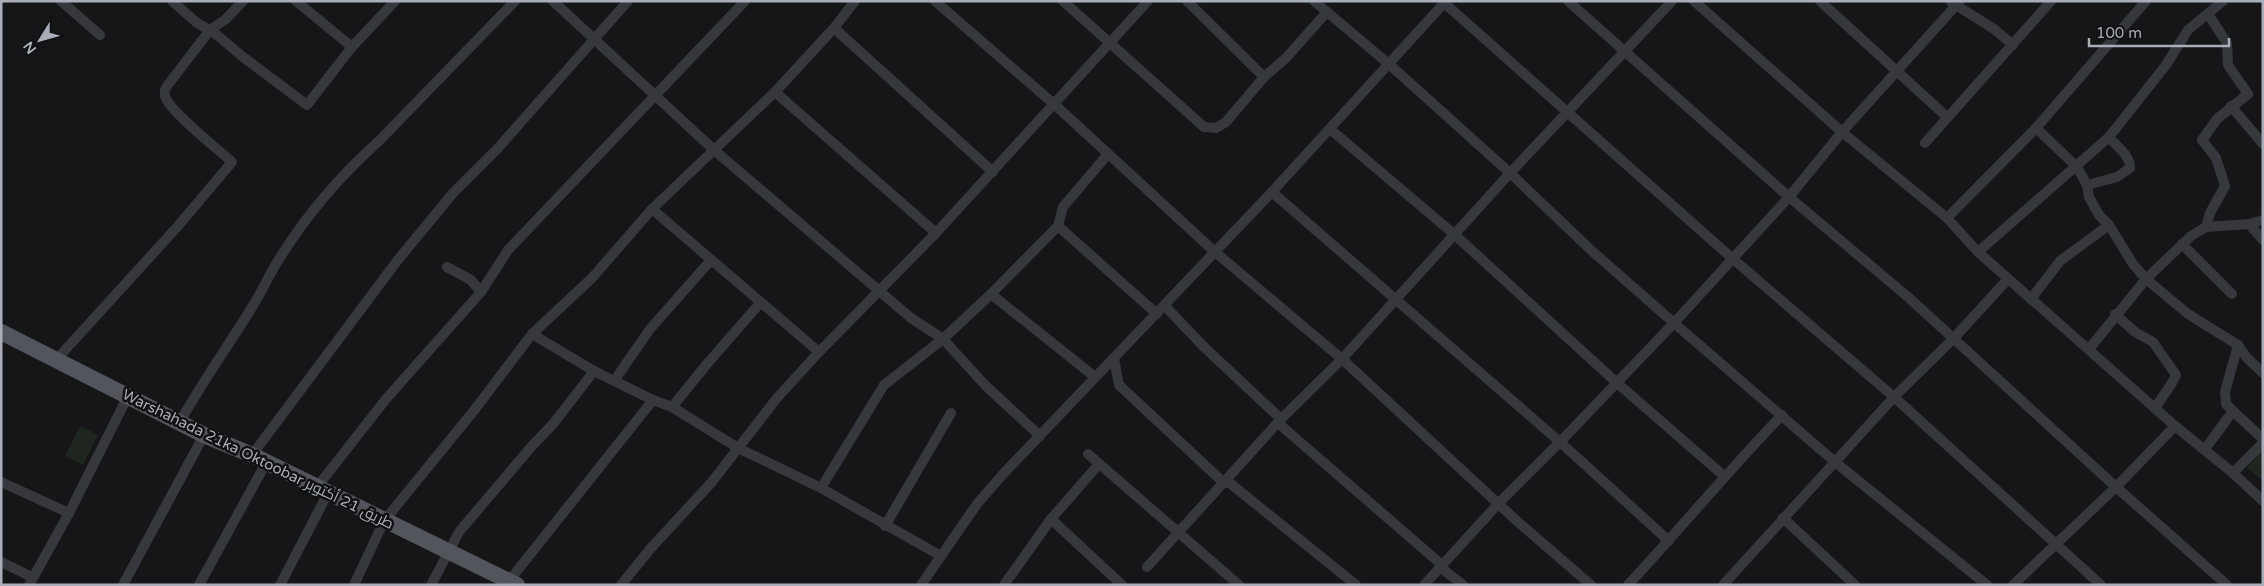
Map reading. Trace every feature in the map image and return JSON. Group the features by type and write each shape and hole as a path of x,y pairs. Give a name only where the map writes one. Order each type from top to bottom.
{"main road":[{"name":"Warshahada 21ka Oktoobar طريق 21 أكتوبر","path":"1,332 204,435 259,459 384,521 448,550 513,584"}],"street":[{"path":"61,1 100,35"},
{"path":"172,1 196,22 210,30 307,105 352,47 395,1"},
{"path":"56,360 178,226 232,162 174,109 165,94 165,88 210,30 226,19 243,1"},
{"path":"296,1 352,47"},
{"path":"180,422 196,392 250,311 280,257 313,209 356,162 379,141 515,1"},
{"path":"553,1 714,150 911,318 943,339 985,384 1040,436"},
{"path":"199,585 259,459 397,261 453,193 499,147 628,1"},
{"path":"280,585 322,490 386,399 481,292 508,250 744,1"},
{"path":"354,585 384,521 476,408 532,334 592,278 652,209 775,92 834,28 855,1"},
{"path":"935,1 1054,104 1215,252 1342,359 1498,504 1591,585"},
{"path":"1063,1 1204,127 1216,128 1226,122 1264,77 1286,58 1326,13"},
{"path":"621,585 711,483 777,398 819,352 936,233 1148,1"},
{"path":"1187,1 1264,77"},
{"path":"1314,1 1390,65 1674,323 1835,462 1987,585"},
{"path":"1568,1 1623,52 1789,197 1908,297 2116,487 2227,585"},
{"path":"1146,566 1279,421 1342,359 1567,111 1672,1"},
{"path":"1694,1 1842,132 1947,218 1978,252 2008,279 2263,501"},
{"path":"1820,1 1947,117"},
{"path":"1925,142 2013,46 2051,1"},
{"path":"1947,218 2036,128 2146,1"},
{"path":"1978,252 2109,137 2166,66 2188,30 2223,1"},
{"path":"920,585 977,504 1095,377 1114,360 1272,192 1390,65 1444,2 1733,259 1894,398 2101,585"},
{"path":"1424,585 1498,504 1560,442 1733,259 1789,197 1842,132 1955,3 1994,29 2013,46"},
{"path":"2206,227 2210,213 2225,186 2216,158 2202,140 2217,119 2248,94 2228,65 2226,42 2208,14"},
{"path":"834,28 993,172"},
{"path":"775,92 936,233"},
{"path":"2231,106 2263,144"},
{"path":"2036,128 2077,167 2087,185 2088,197 2099,215 2109,225 2133,264 2146,279 2188,314 2238,345 2247,358 2263,373"},
{"path":"1330,129 1455,235 1616,382 1724,476"},
{"path":"2087,185 2117,177 2130,168 2131,163 2127,157 2109,137"},
{"path":"821,488 884,385 943,339 991,294 1058,226 1063,207 1108,154"},
{"path":"1272,192 1560,442 1669,541"},
{"path":"652,209 819,352"},
{"path":"2089,349 2115,314 2146,279 2182,244 2206,227 2249,224 2263,220"},
{"path":"2249,224 2263,240"},
{"path":"2031,299 2060,261 2109,225"},
{"path":"1058,226 1202,346 1279,421 1463,585"},
{"path":"2182,244 2232,294"},
{"path":"614,381 650,328 711,260"},
{"path":"447,267 471,280 481,292"},
{"path":"1723,585 1894,398 1953,339 2008,279"},
{"path":"991,294 1095,377"},
{"path":"672,407 760,303"},
{"path":"2115,314 2135,332 2153,342 2176,375 2156,407"},
{"path":"532,334 594,371 653,400 672,407 738,448 821,488 884,526 941,556"},
{"path":"2238,345 2225,392 2226,404 2263,439"},
{"path":"1114,360 1119,385 1225,482 1356,585"},
{"path":"431,585 459,532 553,424 594,371"},
{"path":"1,562 30,583 69,513 128,396"},
{"path":"513,584 653,400"},
{"path":"2205,449 2233,411"},
{"path":"884,526 951,413"},
{"path":"1628,585 1669,541 1724,476 1782,415"},
{"path":"2013,585 2116,487 2175,426"},
{"path":"123,585 204,435"},
{"path":"2233,473 2263,443"},
{"path":"1088,454 1239,585"},
{"path":"1008,583 1051,519 1099,464"},
{"path":"1,482 69,513"},
{"path":"1783,518 1855,585"},
{"path":"1051,519 1122,585"}],"shaded area":[{"path":"80,426 98,435 83,465 65,456"},
{"path":"2263,448 2263,477 2261,479 2247,468"}]}
